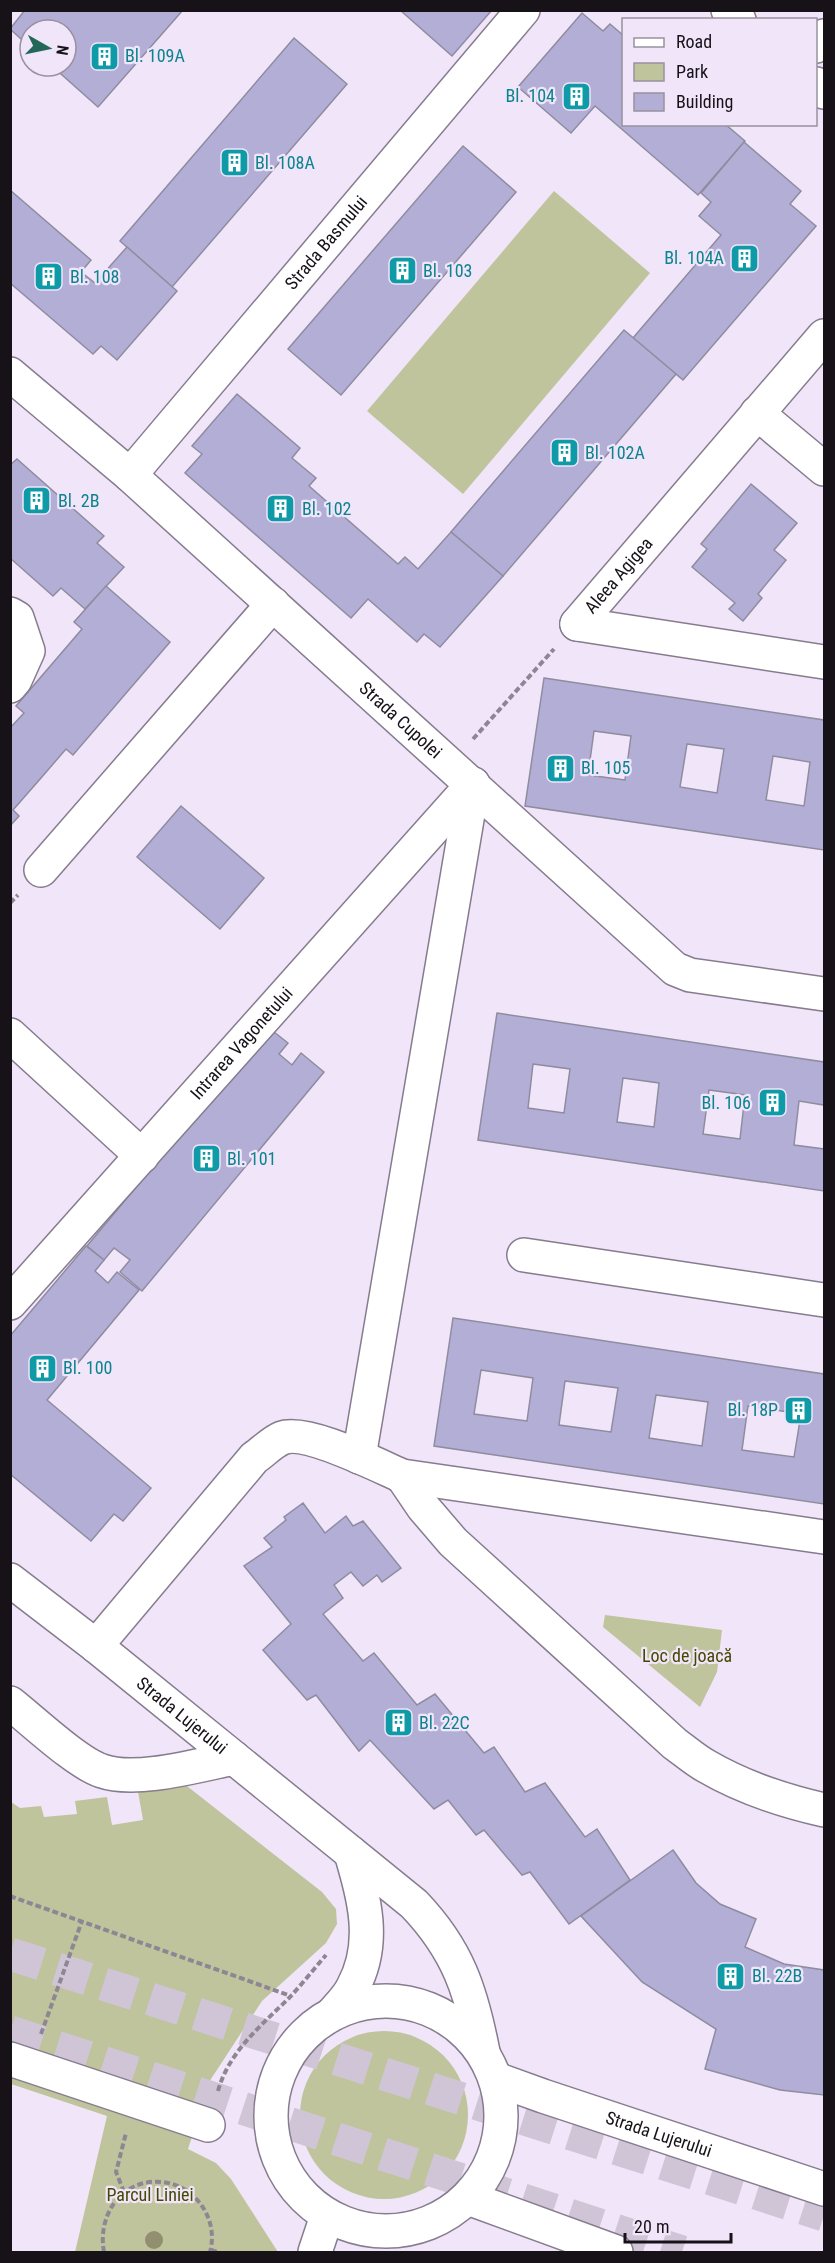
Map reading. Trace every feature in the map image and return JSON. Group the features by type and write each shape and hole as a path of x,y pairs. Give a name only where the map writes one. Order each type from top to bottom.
{"street":[{"name":"Strada Basmului","path":"130,475 523,10"},
{"name":"Aleea Agigea","path":"577,624 825,336"},
{"name":"Strada Cupolei","path":"10,374 130,475 675,969 690,975 825,994"},
{"path":"757,413 825,470"},
{"path":"41,870 273,604"},
{"path":"10,614 17,618 28,651 10,686"},
{"name":"Aleea Agigea","path":"577,624 825,662"},
{"path":"359,1457 462,774"},
{"name":"Intrarea Vagonetului","path":"10,1303 142,1156 462,774"},
{"path":"10,1035 142,1156"},
{"path":"524,1255 825,1299"},
{"path":"96,1646 255,1458 282,1438 309,1438 402,1476 825,1537"},
{"path":"402,1476 423,1507 453,1542 675,1744 705,1766 735,1780 763,1792 825,1810"},
{"name":"Strada Lujerului","path":"10,1580 96,1646 414,1904 430,1920 451,1951 465,1980 489,2065 543,2096 825,2189"},
{"path":"10,1703 87,1764 102,1771 116,1774 157,1773 234,1758"},
{"path":"351,1853 363,1896 367,1937 363,1961 353,1988 333,2013 308,2031 288,2054 275,2082 270,2113 273,2144 284,2172 303,2197 327,2216 350,2227 376,2232 403,2231 428,2224 459,2205 616,2253"},
{"path":"333,2013 365,2002 399,2001 431,2009 460,2027 489,2065 501,2110 499,2143 487,2172 459,2205 422,2242 415,2253"},
{"path":"10,2059 208,2125"},
{"path":"753,2165 825,2166"},
{"path":"315,2253 327,2216"},
{"path":"327,2216 337,2253"}],"path":[{"path":"462,774 577,624"},
{"path":"10,1896 291,1996"},
{"path":"39,2041 82,1921"},
{"path":"208,2125 220,2082 244,2042 291,1996 332,1949"},
{"path":"124,2192 116,2172 135,2101"},
{"path":"104,2253 101,2239 104,2221 112,2205 124,2192 142,2184 161,2181 180,2186 195,2197 207,2212 212,2231 211,2251 218,2253"}],"green space":[{"path":"554,191 650,273 463,494 367,411"},
{"name":"Loc de joacă","path":"605,1615 722,1630 717,1672 700,1707 603,1627"},
{"name":"Parcul Liniei","path":"178,1779 322,1892 336,1909 337,1924 326,1943 262,2001 211,2079 188,2149 216,2163 231,2179 278,2252 75,2252 107,2116 11,2084 11,1802 20,1808 41,1806 44,1817 77,1814 75,1801 107,1797 112,1825 143,1820 137,1786"},
{"path":"384,2031 416,2038 430,2045 443,2056 454,2069 461,2083 468,2115 461,2147 454,2161 443,2174 430,2185 416,2192 384,2199 352,2192 338,2185 325,2174 314,2161 307,2147 300,2115 307,2083 314,2069 325,2056 338,2045 352,2038"}],"building":[{"name":"Bl. 109A","path":"25,10 183,10 98,107 65,78 78,78 78,18 19,18"},
{"path":"400,10 492,10 452,56"},
{"name":"Bl. 104","path":"582,13 603,31 610,24 622,34 622,126 727,126 745,141 698,195 595,106 571,133 518,87"},
{"name":"Bl. 109A","path":"18,19 18,36 10,29"},
{"name":"Bl. 108A","path":"294,38 347,84 172,287 120,241"},
{"name":"Bl. 104A","path":"744,142 801,191 790,204 816,226 683,380 633,338 721,235 699,216 711,202 701,193"},
{"name":"Bl. 103","path":"463,146 516,192 341,395 288,349"},
{"name":"Bl. 108","path":"10,190 91,260 81,272 95,283 127,247 177,291 117,360 101,346 93,354 10,283"},
{"name":"Bl. 102A","path":"624,330 676,374 503,576 451,532"},
{"name":"Bl. 102","path":"237,394 300,448 292,458 316,478 309,486 398,564 405,557 418,569 451,532 503,576 440,647 424,634 417,642 368,599 351,618 185,473 202,454 192,446"},
{"name":"Bl. 2B","path":"17,459 104,536 97,543 124,567 85,609 61,588 53,596 10,558 10,465"},
{"path":"751,484 797,523 774,550 786,560 758,594 762,598 743,621 729,609 735,603 692,567 707,549 701,544"},
{"path":"106,586 170,642 73,755 66,749 13,810 19,816 10,826 10,728 24,713 16,706 82,629 74,622"},
{"name":"Bl. 105","path":"544,678 824,720 824,850 525,806","holes":["594,731 631,736 625,780 588,775","687,744 724,749 717,793 680,787","773,756 810,762 804,806 766,800"]},
{"path":"181,806 264,878 220,929 137,857"},
{"name":"Bl. 106","path":"497,1013 824,1062 824,1105 799,1101 794,1145 824,1149 824,1191 478,1140","holes":["533,1064 570,1069 564,1113 528,1108","623,1078 659,1083 654,1127 617,1122","709,1090 745,1095 740,1139 703,1134"]},
{"name":"Bl. 101","path":"269,1028 288,1043 279,1054 292,1065 301,1053 324,1072 142,1291 120,1272 130,1260 114,1248 104,1260 87,1246"},
{"name":"Bl. 100","path":"86,1246 104,1260 95,1271 108,1283 117,1272 139,1290 47,1400 151,1488 123,1521 114,1514 91,1541 10,1474 10,1336"},
{"name":"Bl. 18P","path":"453,1318 824,1374 824,1504 434,1446","holes":["481,1370 533,1378 527,1421 474,1414","565,1381 618,1388 611,1432 559,1425","656,1395 708,1402 702,1446 649,1438","748,1406 801,1414 794,1457 742,1450"]},
{"name":"Bl. 22C","path":"303,1503 325,1533 346,1516 353,1526 363,1521 401,1568 382,1582 377,1575 363,1586 351,1572 334,1585 343,1598 323,1614 363,1661 374,1653 417,1705 435,1694 484,1753 494,1747 525,1792 545,1783 585,1837 597,1829 630,1880 569,1924 530,1872 522,1875 484,1830 476,1835 448,1800 434,1809 370,1740 359,1751 316,1695 307,1700 263,1650 291,1624 244,1566 272,1547 264,1538 286,1520 284,1517"},
{"name":"Bl. 22B","path":"673,1850 696,1883 720,1904 756,1919 745,1947 784,1964 824,1970 824,2095 780,2090 705,2069 716,2029 642,1982 581,1916"}],"tunnel":[{"path":"10,1954 824,2215"},
{"path":"10,2032 682,2252"}],"place":[{"name":"Bl. 109A","path":"104,56"},
{"name":"Bl. 104","path":"576,96"},
{"name":"Bl. 108A","path":"234,163"},
{"name":"Bl. 104A","path":"745,258"},
{"name":"Bl. 103","path":"402,271"},
{"name":"Bl. 108","path":"49,277"},
{"name":"Bl. 102A","path":"564,453"},
{"name":"Bl. 2B","path":"37,501"},
{"name":"Bl. 102","path":"281,509"},
{"name":"Bl. 105","path":"560,768"},
{"name":"Bl. 106","path":"772,1103"},
{"name":"Bl. 101","path":"206,1159"},
{"name":"Bl. 100","path":"42,1368"},
{"name":"Bl. 18P","path":"799,1410"},
{"name":"Bl. 22C","path":"398,1723"},
{"name":"Bl. 22B","path":"731,1976"}]}
